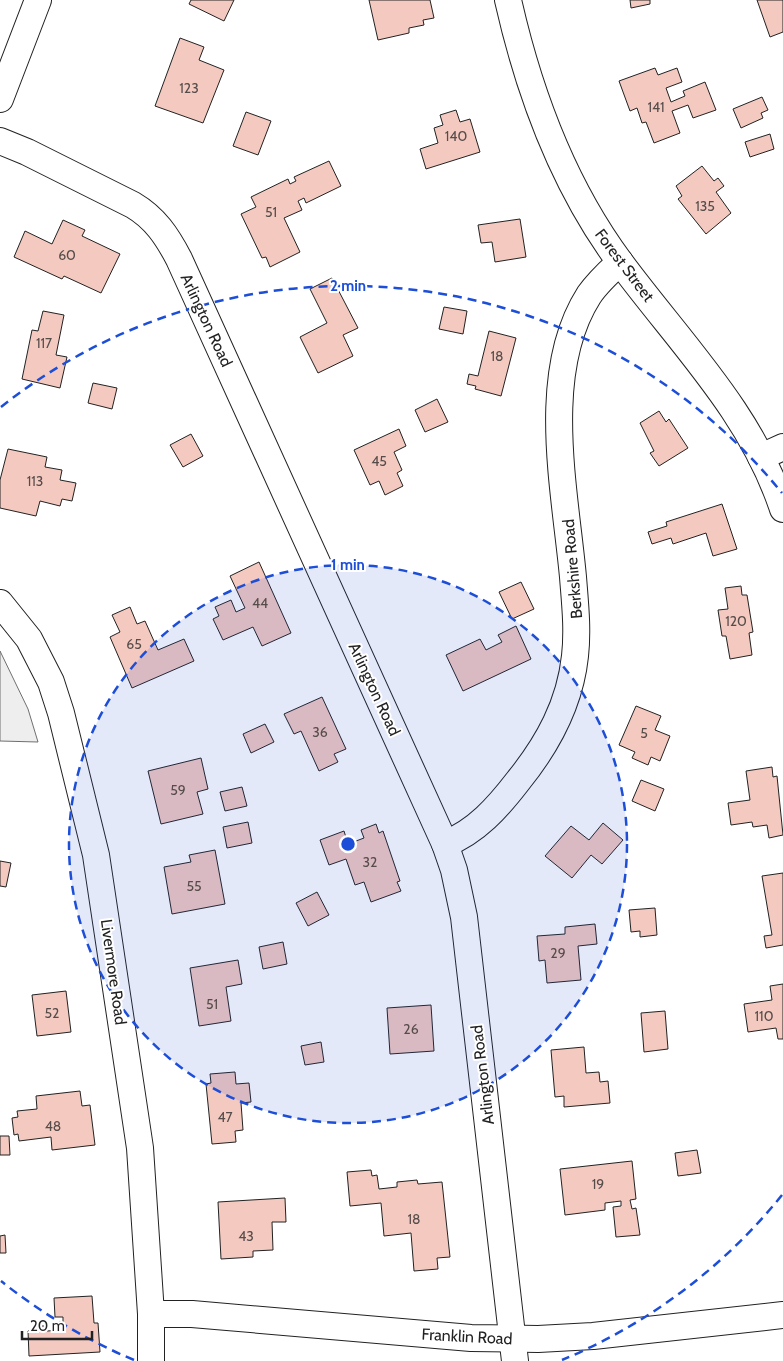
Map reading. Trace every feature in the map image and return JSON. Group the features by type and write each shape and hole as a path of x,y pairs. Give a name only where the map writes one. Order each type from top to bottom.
{"street":[{"path":"0,99 38,0"},
{"name":"Forest Street","path":"508,0 524,61 553,143 576,194 620,262 713,379 740,418 772,452 783,509"},
{"name":"Arlington Road","path":"0,141 27,152 133,205 144,212 163,230 179,259 445,844 456,878 464,917 513,1350"},
{"name":"Berkshire Road","path":"445,844 457,840 475,827 509,792 547,741 567,696 577,636 559,429 561,378 565,356 578,314 596,285 620,262"},
{"name":"Livermore Road","path":"0,603 29,639 51,682 74,762 96,856 137,1124 151,1314 151,1361"},
{"name":"Franklin Road","path":"151,1314 192,1314 471,1338 513,1350 593,1336 783,1315"}],"shaded area":[{"path":"0,651 28,709 38,742 0,741"}],"building":[{"path":"191,0 234,0 224,21 189,4"},
{"path":"369,0 430,0 434,18 423,20 424,25 409,28 409,33 378,40"},
{"path":"630,0 650,0 650,4 631,8"},
{"path":"757,0 783,0 783,32 770,37"},
{"path":"180,38 204,47 199,60 224,70 203,123 155,106"},
{"path":"655,68 658,75 677,68 682,82 666,88 671,102 685,96 683,91 705,82 716,110 693,118 688,105 672,111 680,133 654,143 646,122 642,123 637,108 630,111 619,81"},
{"path":"762,97 768,110 761,113 763,118 741,128 733,109"},
{"path":"456,110 460,122 470,119 480,152 426,169 420,149 438,143 434,128 443,125 440,115"},
{"path":"246,112 271,121 258,155 233,146"},
{"path":"770,134 774,149 750,157 745,142"},
{"path":"329,161 341,186 306,203 304,198 298,201 302,210 284,218 300,252 270,267 266,257 262,258 241,214 256,207 251,197 288,179 290,184 296,181 294,177"},
{"path":"702,166 714,181 718,178 724,186 716,192 731,213 706,234 678,199 682,196 676,186"},
{"path":"520,219 526,257 495,262 492,242 481,243 478,225"},
{"path":"63,220 85,230 82,236 120,254 101,293 64,276 62,279 14,257 25,231 52,244"},
{"path":"332,278 358,328 343,335 353,356 318,373 300,337 327,323 310,289"},
{"path":"444,307 467,311 463,334 439,329"},
{"path":"43,311 64,315 56,355 67,357 60,388 22,379 32,330 38,331"},
{"path":"489,331 516,338 501,396 475,389 476,386 467,384 469,374 478,376"},
{"path":"93,383 117,388 112,409 88,403"},
{"path":"437,399 448,422 425,432 415,410"},
{"path":"659,411 666,422 669,419 688,448 659,466 650,453 654,451 640,423"},
{"path":"399,429 406,446 394,452 402,470 397,473 403,486 385,495 379,481 370,485 354,450"},
{"path":"191,434 203,456 183,467 170,445"},
{"path":"8,449 47,457 45,467 62,470 60,480 76,483 72,501 62,499 60,506 40,501 36,516 0,508 0,480"},
{"path":"722,504 737,549 713,556 706,533 673,544 671,538 652,544 648,532 667,526 666,522"},
{"path":"259,562 291,633 262,646 253,627 223,640 213,619 219,616 215,607 231,600 236,612 245,608 230,576"},
{"path":"521,582 534,609 512,619 499,592"},
{"path":"741,586 742,595 747,595 753,632 749,633 752,655 730,659 726,636 722,636 718,610 728,609 725,588"},
{"path":"130,607 137,624 145,621 158,650 184,639 194,661 132,688 110,637 120,632 112,615"},
{"path":"516,626 531,659 463,691 446,655 480,639 486,650 502,642 498,635"},
{"path":"322,697 346,749 334,754 338,762 319,771 301,731 294,734 284,714"},
{"path":"636,706 661,716 655,730 670,736 660,761 651,757 648,765 632,758 635,752 619,745"},
{"path":"265,724 274,742 251,753 243,734"},
{"path":"201,758 208,789 197,792 203,814 161,824 148,771"},
{"path":"772,767 773,777 777,776 783,835 769,838 767,825 753,827 752,822 731,825 728,803 750,800 746,771"},
{"path":"641,780 664,789 655,811 632,801"},
{"path":"242,787 247,806 225,811 220,792"},
{"path":"248,822 252,843 227,848 223,827"},
{"path":"603,823 623,840 602,864 591,855 572,878 545,856 571,826 589,840"},
{"path":"376,824 379,833 383,831 400,881 397,882 401,891 371,902 364,882 355,885 346,859 329,865 320,840 344,831 348,844 364,838 361,830"},
{"path":"215,850 225,904 172,914 164,867 191,862 189,855"},
{"path":"0,861 11,863 6,887 0,886"},
{"path":"783,873 783,945 766,948 764,936 772,935 762,876"},
{"path":"317,892 329,915 308,926 296,903"},
{"path":"655,908 657,935 640,937 640,931 631,932 629,910"},
{"path":"595,924 597,944 578,946 581,980 547,983 545,960 539,961 537,936 565,934 565,927"},
{"path":"283,942 287,964 263,969 259,947"},
{"path":"238,960 242,984 226,987 231,1021 199,1026 190,968"},
{"path":"783,984 783,1039 778,1039 776,1028 748,1032 744,1004 772,1000 770,986"},
{"path":"66,991 71,1032 37,1036 32,995"},
{"path":"431,1005 434,1051 390,1054 387,1008"},
{"path":"665,1011 668,1049 644,1052 641,1013"},
{"path":"321,1042 324,1062 305,1065 301,1046"},
{"path":"584,1047 586,1073 599,1072 600,1082 608,1081 610,1103 564,1107 564,1096 555,1097 551,1050"},
{"path":"235,1072 236,1084 249,1083 251,1102 241,1103 243,1130 235,1131 236,1142 212,1144 206,1084 211,1083 210,1074"},
{"path":"80,1091 82,1106 90,1105 95,1145 52,1150 51,1137 19,1141 18,1134 14,1135 12,1118 18,1117 17,1111 37,1109 36,1096"},
{"path":"0,1136 9,1136 10,1155 0,1155"},
{"path":"697,1150 701,1173 678,1176 675,1153"},
{"path":"632,1161 636,1199 630,1200 632,1209 636,1208 640,1235 616,1237 613,1207 621,1206 621,1201 605,1203 605,1210 565,1215 560,1169"},
{"path":"371,1170 372,1176 377,1175 379,1189 397,1187 397,1182 417,1180 418,1184 442,1182 450,1257 437,1258 438,1269 414,1271 411,1233 384,1236 381,1203 350,1206 347,1172"},
{"path":"285,1198 286,1222 272,1222 273,1250 253,1251 253,1257 221,1259 218,1202"},
{"path":"5,1235 6,1253 0,1253 0,1236"},
{"path":"92,1296 94,1323 98,1323 100,1352 29,1356 28,1331 33,1330 33,1326 46,1326 47,1331 63,1330 63,1317 55,1317 54,1298"}]}
